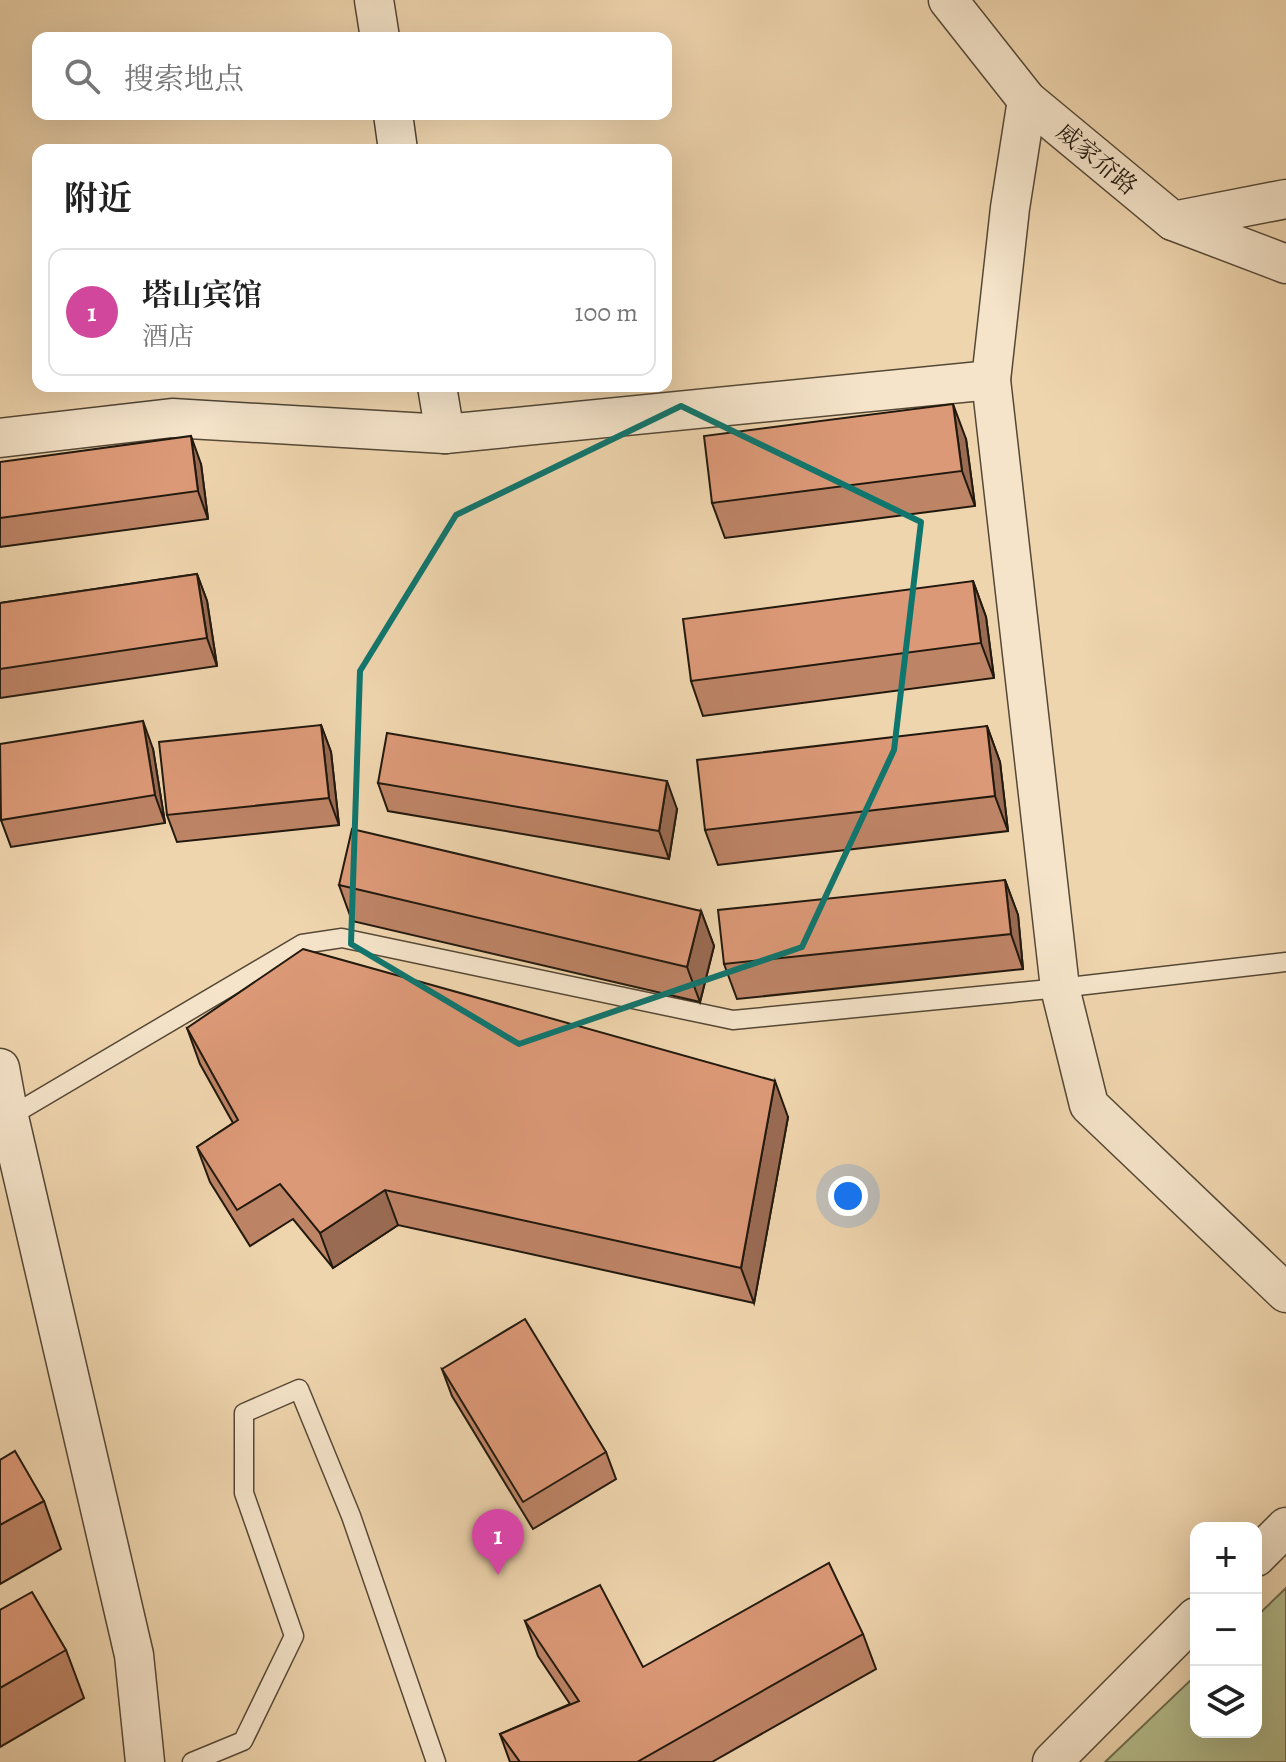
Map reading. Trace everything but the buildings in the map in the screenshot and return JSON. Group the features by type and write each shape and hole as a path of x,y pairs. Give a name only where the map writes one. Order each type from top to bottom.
{"street":[{"path":"374,0 379,32"},
{"name":"威家夼路","path":"948,0 1027,100 1173,221 1286,264"},
{"path":"1027,100 1010,208 991,380 1060,988 1089,1105 1286,1293"},
{"path":"394,120 397,144"},
{"path":"1173,221 1286,199"},
{"path":"0,438 172,418 445,434 991,380"},
{"path":"438,392 445,434"},
{"path":"0,1068 9,1117 15,1199 134,1655 145,1762"},
{"path":"1262,1551 1286,1527"},
{"path":"1052,1762 1190,1623"}],"lane":[{"path":"9,1117 302,944 342,938 733,1020 1286,962"},
{"path":"192,1762 243,1741 294,1636 244,1493 244,1413 299,1389 351,1516 436,1762"}],"highlighted area":[{"path":"681,406 921,522 894,750 802,947 519,1044 351,944 360,671 456,515"}],"green space":[{"path":"1286,1588 1286,1762 1105,1762 1190,1681 1190,1738 1262,1738 1262,1611"}],"place":[{"name":"塔山宾馆","path":"498,1575"}]}
